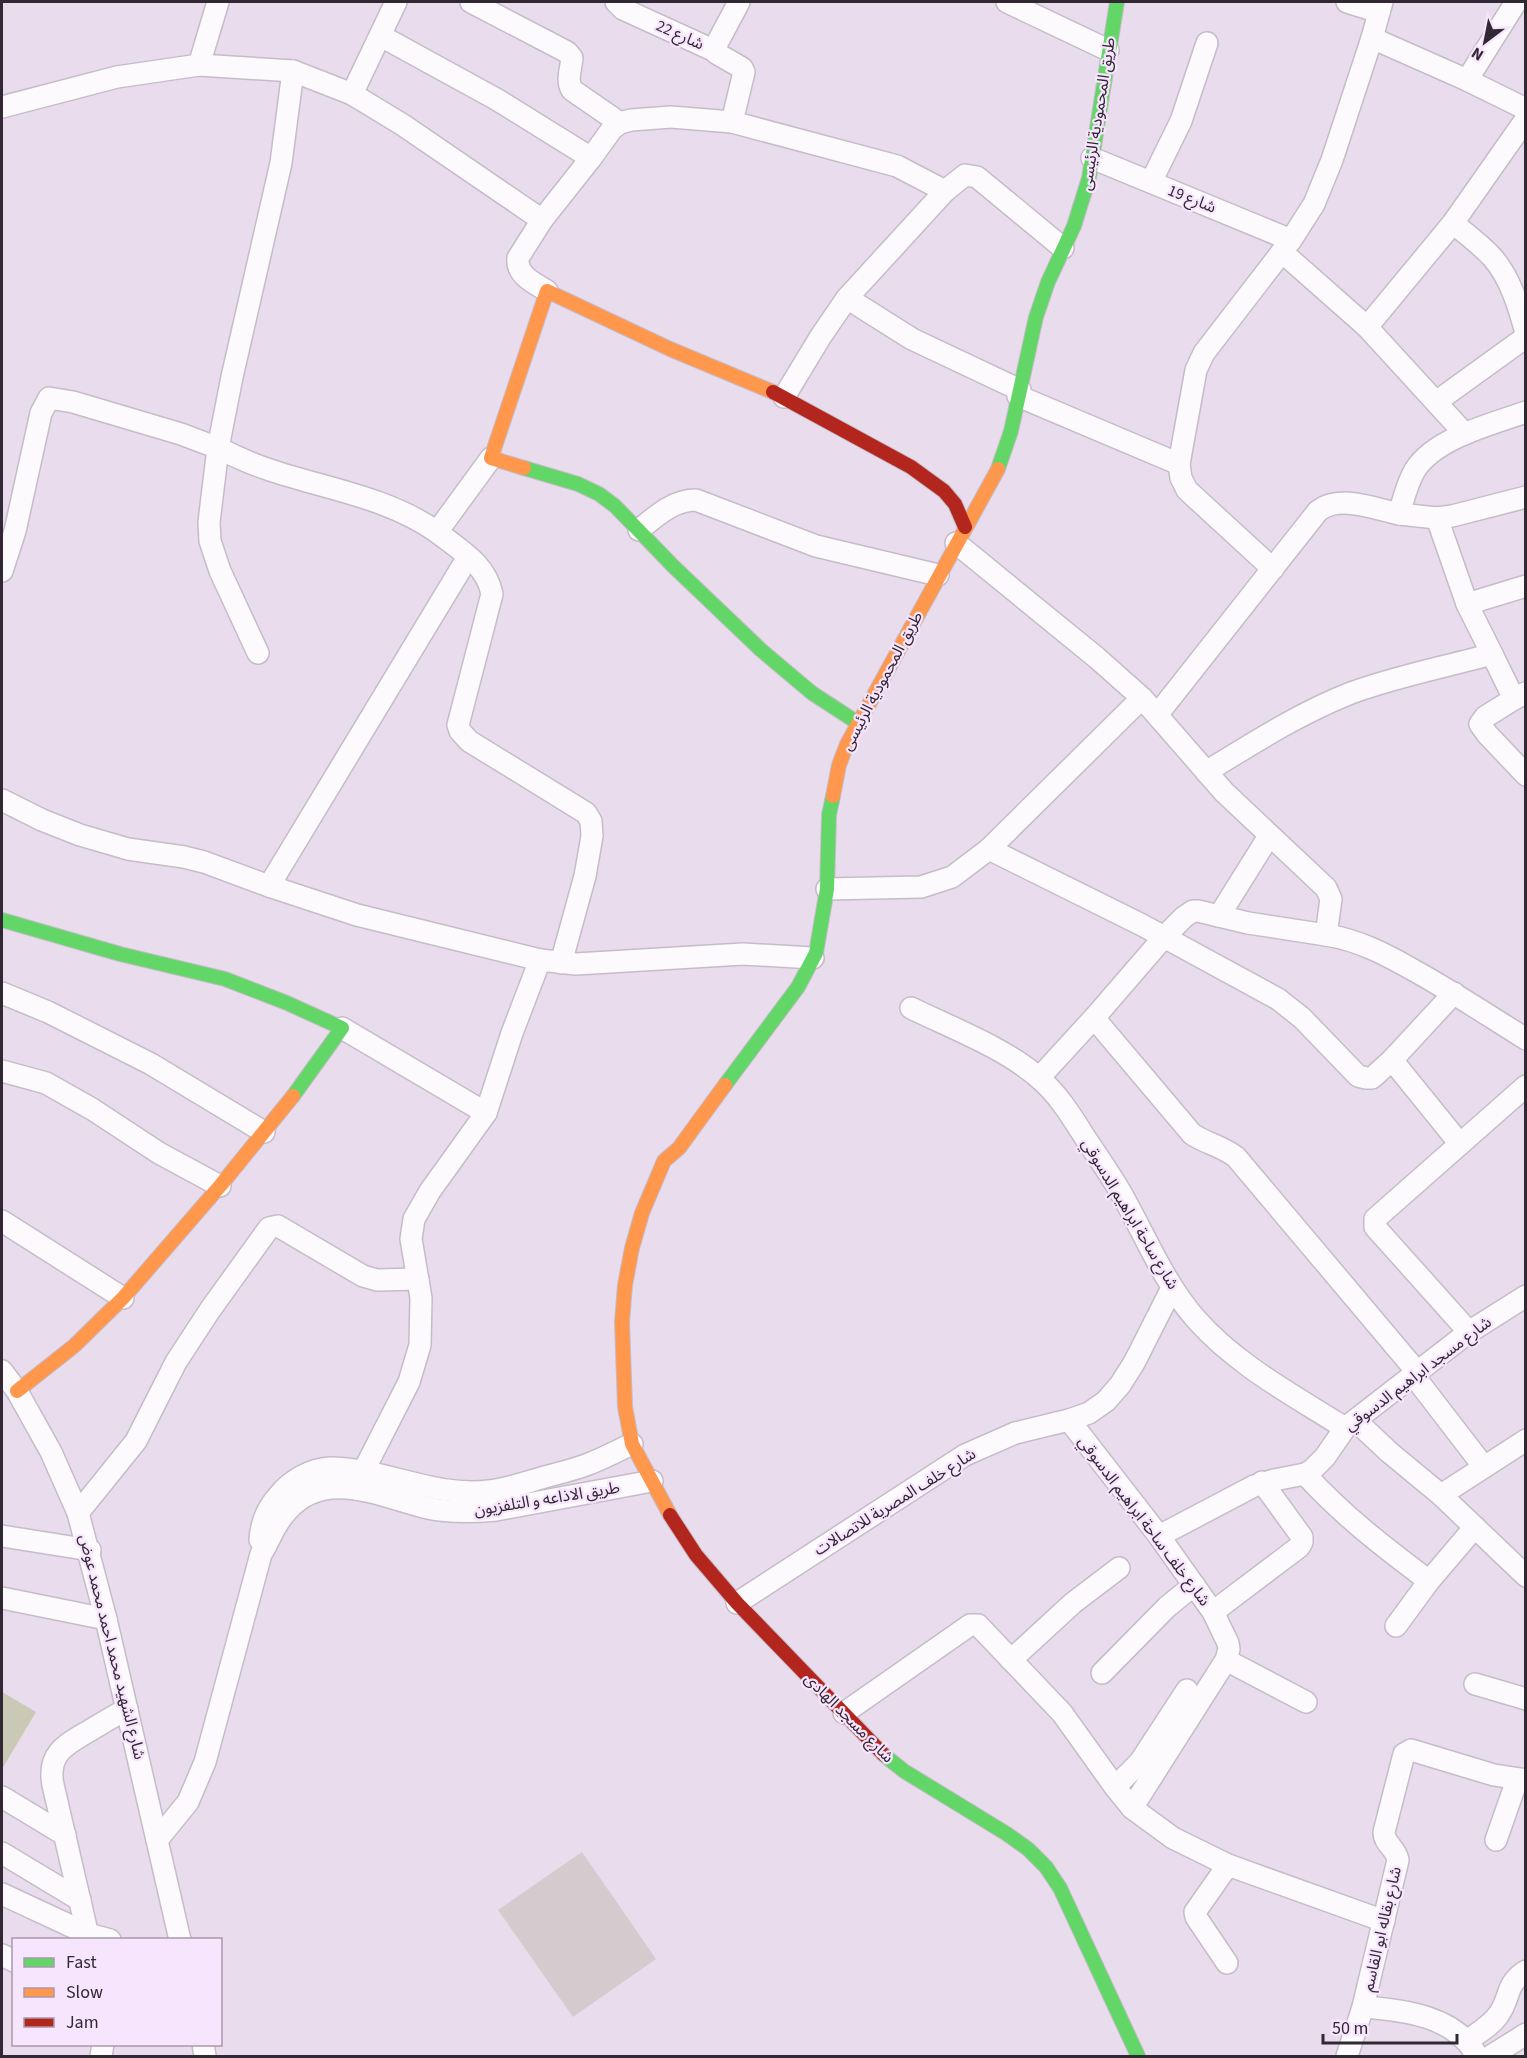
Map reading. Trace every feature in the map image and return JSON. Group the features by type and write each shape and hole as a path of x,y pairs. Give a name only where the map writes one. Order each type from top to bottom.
{"street":[{"path":"200,64 218,2"},
{"path":"352,94 396,2"},
{"path":"471,2 567,52 572,58 569,86 620,123"},
{"name":"شارع 22","path":"616,2 625,10 714,51 742,68 744,72 732,122"},
{"path":"714,51 739,2"},
{"path":"1007,2 1108,50"},
{"name":"طريق المحمودية الرئيسى","path":"632,1444 625,1407 622,1322 625,1285 642,1213 664,1161 679,1148 798,987 813,958 827,889 829,815 838,765 858,723 1000,465 1011,431 1036,318 1048,282 1083,202 1117,2"},
{"path":"1273,569 1187,490 1181,478 1179,464 1196,370 1204,353 1287,246 1314,204 1332,160 1380,7 1347,2"},
{"path":"1467,80 1516,2"},
{"path":"381,36 496,99 591,158"},
{"path":"1372,38 1526,109"},
{"path":"1151,182 1181,121 1207,43"},
{"path":"2,107 117,77 200,64 293,71 352,94 403,125 542,220"},
{"path":"258,653 220,571 210,541 209,522 218,448 232,377 281,163 293,71"},
{"path":"945,190 897,166 732,122 671,117 645,118 620,123 607,134 542,220 522,250 517,265 519,271 527,278 547,291 616,325 784,397 911,467 944,491 955,504 960,535 1142,698 1206,772 1269,836 1329,891 1326,935"},
{"path":"1367,327 1453,223 1526,119"},
{"name":"شارع 19","path":"1092,158 1151,182 1287,246 1367,327 1465,434"},
{"path":"784,397 847,298 945,190 965,175 976,177 1064,248"},
{"path":"1436,402 1526,335 1521,316 1501,270 1491,256 1453,223"},
{"path":"437,532 491,458 547,291"},
{"path":"847,298 912,339 1019,393 1179,464"},
{"path":"2,571 15,531 40,413 49,398 74,402 181,434 272,471 386,506 423,522 480,566 487,576 492,594 460,715 458,725 460,731 469,741 586,813 591,821 592,836 585,876 550,961 512,1032 486,1113 430,1191 414,1219 411,1239 421,1298 422,1329 416,1363 409,1383 360,1481"},
{"path":"1399,514 1408,484 1416,468 1427,455 1465,434 1526,412"},
{"path":"491,458 578,484 599,494 615,506 673,566 761,650 812,693 858,723"},
{"path":"1157,715 1318,511 1328,504 1342,502 1399,514 1437,518 1526,497"},
{"path":"639,530 676,503 696,500 816,546 938,576"},
{"path":"1437,518 1467,604 1492,654 1520,696 1485,717 1480,724 1526,775"},
{"path":"270,886 468,557"},
{"path":"1467,604 1526,586"},
{"path":"1206,772 1294,720 1349,694 1393,679 1492,654"},
{"path":"827,889 921,887 952,877 989,849 1142,698"},
{"path":"2,800 42,820 80,835 128,849 204,862 357,915 550,961 604,962 743,954 813,958"},
{"path":"1219,916 1269,836"},
{"path":"989,849 1164,937 1278,999 1302,1018 1358,1076 1372,1078 1392,1060 1454,993"},
{"path":"1039,1078 1164,937 1193,911 1248,923 1342,937 1367,946 1454,993 1526,1039"},
{"path":"2,920 120,954 225,979 342,1028 486,1113"},
{"path":"2,993 48,1012 151,1064 264,1132"},
{"name":"شارع ساحة ابراهيم الدسوقي","path":"911,1008 1008,1056 1039,1078 1063,1105 1120,1192 1172,1288 1194,1317 1227,1350 1249,1367 1351,1424 1389,1452 1441,1496 1526,1576"},
{"path":"1094,1018 1192,1134 1226,1149 1236,1157 1416,1375 1484,1467"},
{"path":"17,1391 74,1346 123,1298 264,1132 342,1028"},
{"path":"1392,1060 1460,1144"},
{"path":"2,1071 46,1083 92,1109 159,1153 220,1186"},
{"path":"1469,1332 1375,1227 1374,1223 1377,1216 1526,1086"},
{"path":"2,1221 123,1298"},
{"path":"78,1513 136,1441 176,1362 269,1227 278,1226 363,1276 372,1279 418,1279"},
{"name":"شارع خلف المصرية للاتصالات","path":"737,1603 965,1455 1015,1433 1089,1413 1106,1401 1134,1363 1172,1288"},
{"name":"شارع مسجد ابراهيم الدسوقي","path":"1305,1474 1325,1457 1351,1424 1469,1332 1526,1296"},
{"name":"شارع الشهيد محمد احمد محمد عوض","path":"2,1371 17,1391 51,1452 78,1513 90,1550 180,1938"},
{"name":"شارع خلف ساحة ابراهيم الدسوقي","path":"1069,1420 1159,1536 1213,1612 1228,1643 1226,1660"},
{"path":"1441,1496 1526,1440"},
{"name":"طريق الاذاعه و التلفزيون","path":"360,1481 449,1491 489,1491 508,1488 585,1465 632,1444"},
{"name":"شارع مسجد الهادى","path":"632,1444 662,1502 696,1555 737,1603 878,1750 904,1772 1028,1849 1046,1867 1060,1888 1138,2056"},
{"name":"طريق الاذاعه و التلفزيون","path":"157,1840 188,1802 201,1776 261,1554 260,1538 265,1516 273,1501 297,1478 329,1468 430,1508 480,1512 652,1481"},
{"path":"1159,1536 1262,1482 1305,1474 1354,1522 1429,1581"},
{"path":"1213,1612 1299,1547 1302,1542 1302,1537 1262,1482"},
{"path":"1396,1626 1429,1581 1475,1527"},
{"path":"2,1536 90,1550"},
{"path":"1011,1660 1073,1603 1119,1568"},
{"path":"1102,1673 1167,1607 1194,1585"},
{"path":"2,1598 106,1619"},
{"path":"844,1713 970,1625 978,1625 1062,1713 1132,1808 1173,1838 1228,1865 1384,1921"},
{"path":"1132,1808 1226,1660 1306,1702"},
{"path":"1475,1684 1526,1699"},
{"path":"1115,1787 1140,1762 1187,1690"},
{"path":"88,1937 52,1777 54,1761 63,1747 70,1742 127,1709"},
{"name":"شارع بقاله ابو القاسم","path":"1347,2056 1363,2007 1398,1860 1394,1849 1385,1840 1384,1832 1404,1754 1411,1750 1494,1775 1521,1780"},
{"path":"1496,1840 1521,1780"},
{"path":"2,1797 65,1835"},
{"path":"2,1853 80,1900"},
{"path":"1227,1963 1196,1917 1195,1912 1228,1865"},
{"path":"2,1894 88,1937"},
{"path":"1363,2007 1395,2010 1434,2020 1452,2028 1472,2049 1503,2008 1512,1981 1526,1971"},
{"path":"1491,2056 1526,2034"}],"green space":[{"path":"2,1692 36,1712 2,1769"}],"building":[{"path":"582,1852 656,1959 573,2017 498,1910"}],"traffic: fast":[{"path":"998,469 1011,431 1036,317 1048,282 1074,226 1089,178 1117,2"},
{"path":"524,468 578,484 599,494 615,506 673,566 761,650 812,693 858,723"},
{"path":"725,1085 798,987 816,953 827,889 829,815 833,796"},
{"path":"2,920 120,954 225,979 287,1003 342,1028 293,1096"},
{"path":"884,1755 904,1771 1007,1834 1028,1849 1046,1867 1060,1888 1138,2056"}],"traffic: slow":[{"path":"524,468 491,458 547,291 670,349 773,392"},
{"path":"833,796 839,765 847,744 998,469"},
{"path":"670,1515 632,1444 625,1407 622,1322 625,1285 642,1213 664,1161 679,1148 725,1085"},
{"path":"17,1391 74,1346 123,1298 220,1186 293,1096"}],"traffic: jam":[{"path":"773,392 911,467 944,491 955,504 965,527"},
{"path":"670,1515 696,1555 737,1603 884,1755"}]}
